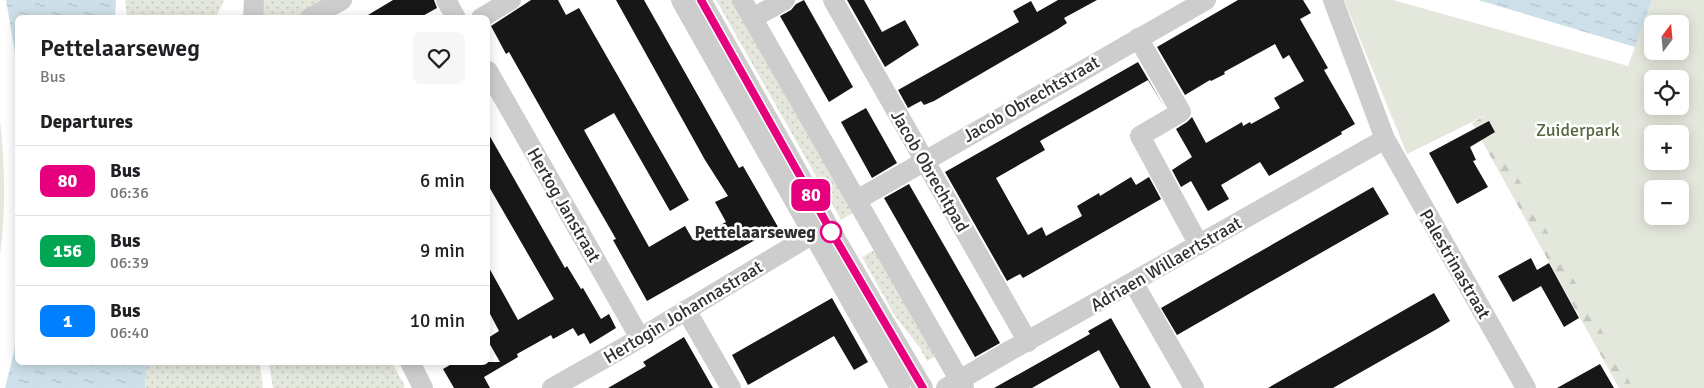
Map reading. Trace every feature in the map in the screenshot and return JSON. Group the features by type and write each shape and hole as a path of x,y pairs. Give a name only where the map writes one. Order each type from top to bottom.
{"street":[{"path":"252,15 254,0"},
{"path":"315,15 342,0"},
{"path":"446,0 454,15"},
{"path":"486,15 511,0"},
{"path":"681,0 900,388"},
{"path":"701,0 831,231 923,388"},
{"path":"742,0 857,200 957,385"},
{"path":"753,18 785,0"},
{"name":"Jacob Obrechtpad","path":"833,0 1028,342"},
{"name":"Jacob Obrechtstraat","path":"857,200 1206,0"},
{"name":"Palestrinastraat","path":"1333,0 1385,139 1526,388"},
{"path":"1138,38 1181,112 1140,136 1199,245"},
{"name":"Hertog Janstraat","path":"490,75 640,338"},
{"name":"Adriaen Willaertstraat","path":"957,385 1011,350 1385,139"},
{"name":"Hertogin Johannastraat","path":"552,388 640,338 813,234"},
{"path":"1133,282 1194,388"},
{"path":"686,310 731,388"},
{"path":"412,365 423,388"}],"green space":[{"path":"125,0 224,0 217,15 127,15"},
{"path":"263,0 329,0 303,15 262,15"},
{"path":"716,0 736,0 856,211 841,220"},
{"name":"Zuiderpark","path":"1344,0 1393,0 1628,66 1644,22 1644,60 1689,60 1689,15 1647,15 1652,0 1704,0 1704,388 1633,388 1484,116 1407,154"},
{"path":"1486,115 1637,388 1619,388 1472,123"},
{"path":"0,120 4,187 0,255"},
{"path":"878,248 938,355 927,361 920,348 895,316 862,257"},
{"path":"147,365 260,365 263,388 145,388"},
{"path":"269,365 393,365 405,386 403,388 273,388"}],"water":[{"path":"6,0 116,0 115,15 15,15 15,53"},
{"path":"1478,0 1652,0 1647,15 1644,15 1644,22 1635,47"},
{"path":"15,342 15,365 147,365 145,388 5,388"}],"building":[{"path":"393,0 434,0 437,8 424,15 368,15"},
{"path":"531,0 558,0 566,15 579,8 689,200 670,211 614,113 584,130 649,247 685,226 693,240 726,222 715,202 728,196 705,160 616,0 644,0 739,168 743,166 778,227 647,301 613,240 616,239 509,52 506,54 491,26"},
{"path":"804,0 853,87 829,102 780,16"},
{"path":"847,0 864,0 882,32 905,20 919,45 885,67"},
{"path":"1058,0 1097,0 1064,18 1067,23 1058,29 934,101 924,105 921,101 908,108 898,90 1019,22 1013,11 1031,1 1037,12"},
{"path":"1238,0 1303,0 1311,13 1300,19 1328,68 1324,70 1355,124 1341,132 1342,134 1269,176 1260,162 1221,185 1229,199 1208,211 1191,181 1181,187 1172,170 1192,157 1176,129 1192,117 1206,143 1242,122 1243,126 1250,122 1251,124 1280,108 1274,98 1304,81 1289,55 1283,59 1275,44 1185,95 1157,47"},
{"path":"1138,62 1165,108 1148,80 1040,141 1045,150 996,178 1028,235 1042,227 1046,236 1082,216 1077,206 1099,193 1100,196 1131,177 1136,185 1149,177 1161,199 1023,278 1020,274 1007,281 945,172"},
{"path":"866,108 897,163 872,178 841,122"},
{"path":"1489,121 1495,132 1470,147 1476,160 1473,161 1488,187 1457,204 1429,153"},
{"path":"490,137 565,268 567,266 581,289 583,288 601,319 609,314 616,328 590,344 584,333 578,336 573,328 553,339 551,335 517,354 518,357 484,377 490,388 454,388 443,369 450,365 490,365 490,362 500,362 490,344 490,337 499,331 490,314 490,270 518,320 554,299 490,188"},
{"path":"909,184 1000,343 975,357 884,198"},
{"path":"1373,187 1389,214 1177,335 1161,308"},
{"path":"1531,258 1537,270 1549,263 1579,318 1564,327 1541,286 1513,302 1498,276"},
{"path":"1434,293 1450,321 1437,329 1333,388 1268,388"},
{"path":"832,298 868,362 854,370 834,336 748,385 732,355"},
{"path":"1111,318 1151,388 1120,388 1099,350 1032,388 994,388 1090,334 1088,331"},
{"path":"684,337 713,388 608,388 646,366 643,362"},
{"path":"1600,364 1614,388 1557,388"}],"bus line":[{"name":"80","path":"701,0 831,231 923,388"}],"place":[{"name":"Pettelaarseweg","path":"831,232"}]}
